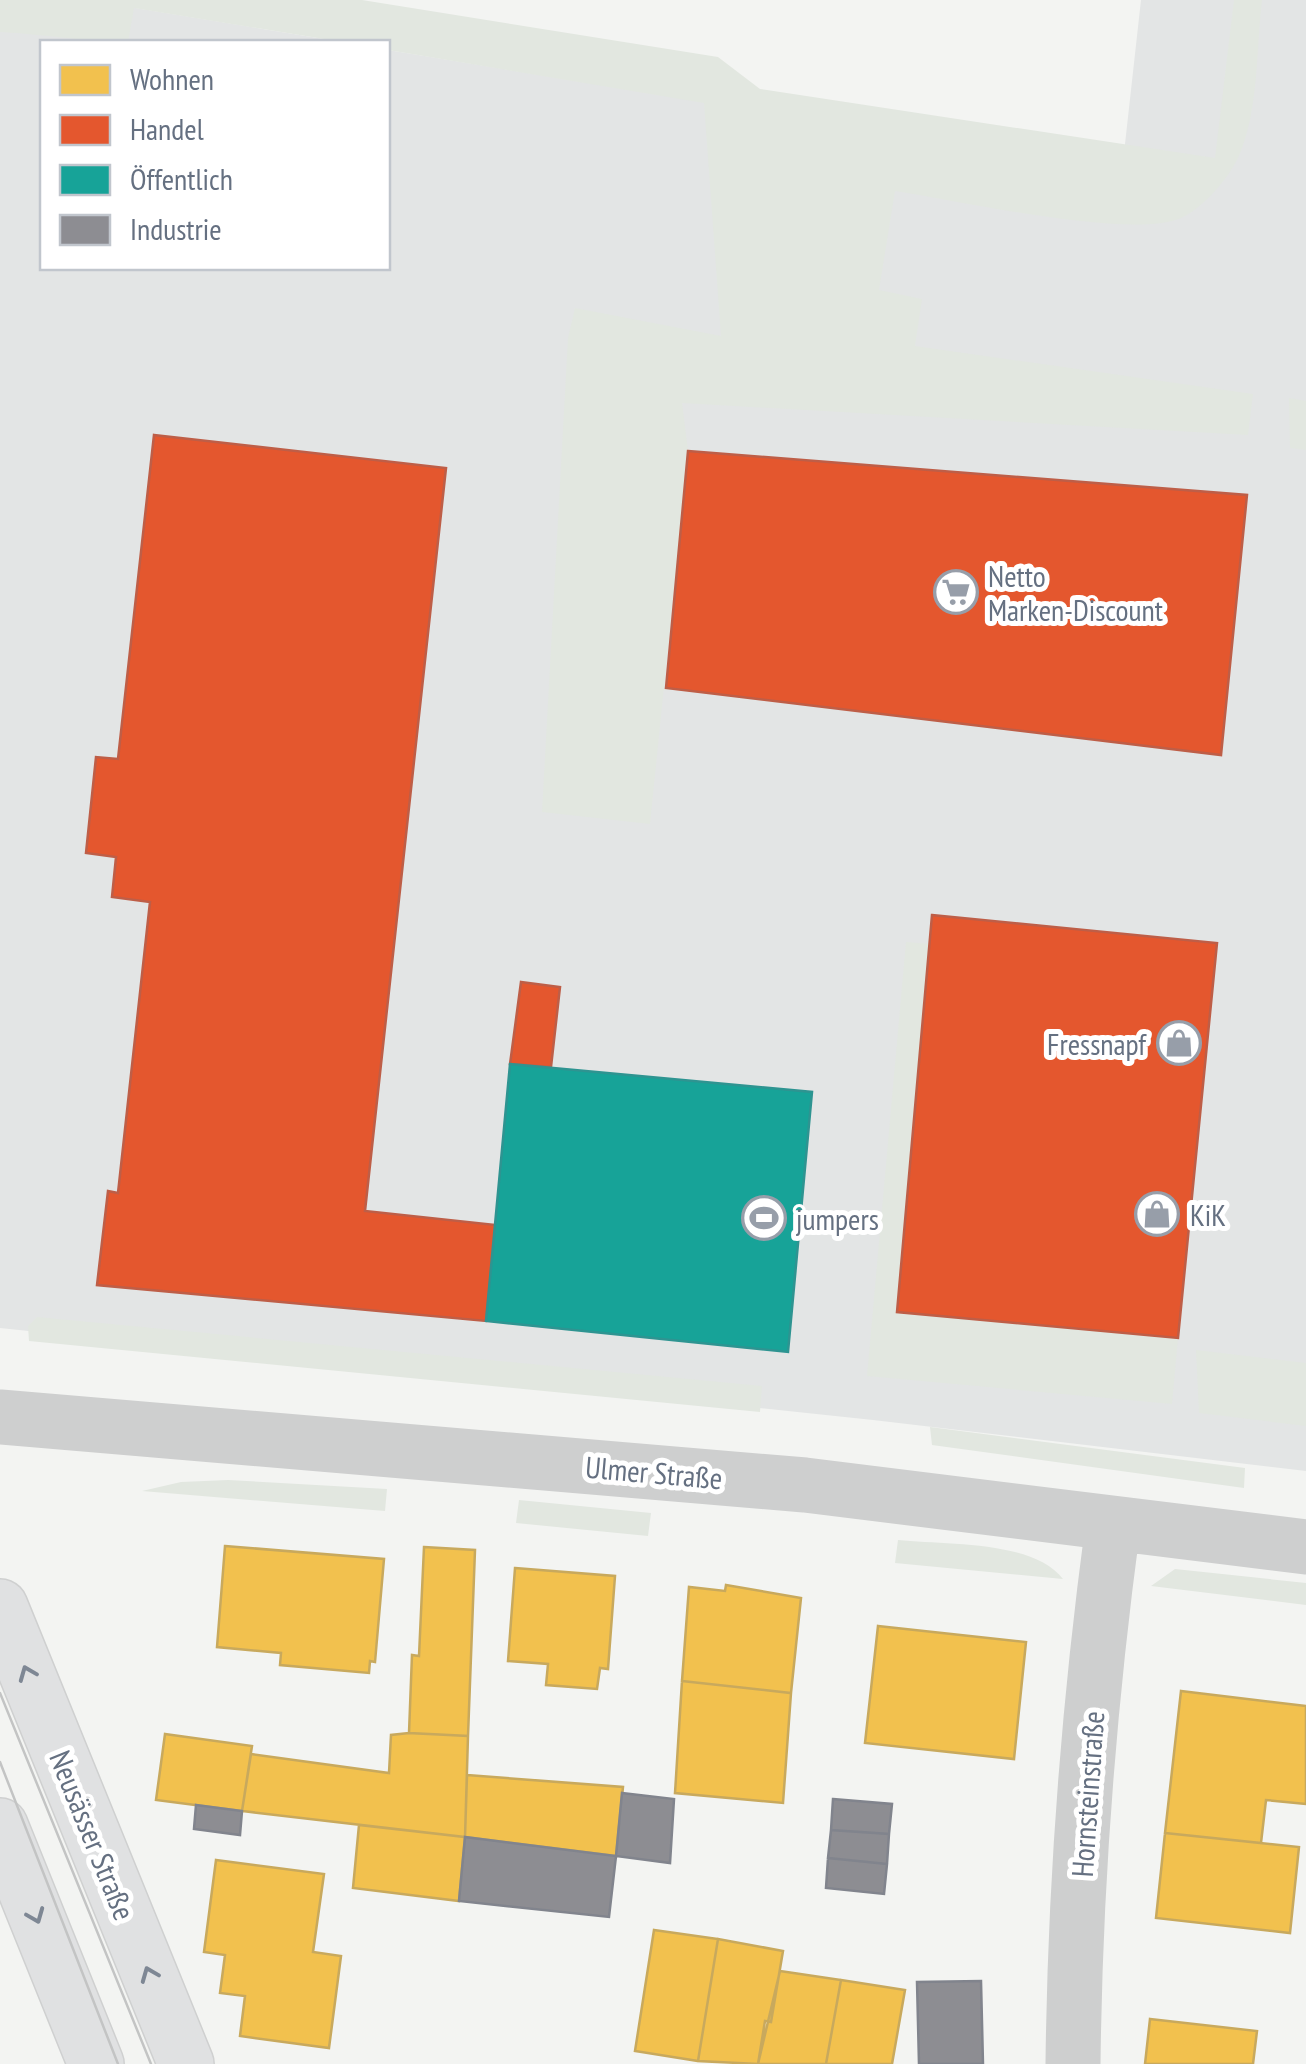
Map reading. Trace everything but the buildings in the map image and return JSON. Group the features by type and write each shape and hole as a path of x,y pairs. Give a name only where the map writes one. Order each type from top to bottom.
{"main road":[{"name":"Neusässer Straße","path":"0,1607 186,2064"},
{"path":"0,1826 96,2064"}],"street":[{"name":"Ulmer Straße","path":"0,1417 751,1480 1306,1547"},
{"name":"Hornsteinstraße","path":"1073,2064 1074,1967 1102,1602 1112,1525"}],"shaded area":[{"path":"0,0 362,0 718,57 760,89 1215,158 1234,0 1262,0 1253,101 1245,140 1228,175 1197,208 1181,218 1157,224 1124,224 1042,216 895,191 879,290 922,299 915,346 1253,394 1248,435 682,403 688,451 650,824 542,812 568,338 575,308 721,336 704,103 390,50 390,40 330,40 134,8 128,40 0,32"},
{"path":"87,0 330,40 40,40 40,270 390,270 390,50 1122,171 1141,0 1306,0 1306,1471 873,1420 0,1328 0,12"},
{"path":"1289,398 1306,401 1306,450 1290,448"},
{"path":"906,942 930,944 1178,1338 1172,1404 867,1376"},
{"path":"37,1317 762,1386 760,1412 29,1341 28,1326"},
{"path":"1196,1350 1306,1363 1306,1426 1199,1413"},
{"path":"930,1427 1245,1468 1244,1488 932,1445"},
{"path":"228,1480 387,1489 385,1511 142,1491 181,1482"},
{"path":"519,1500 651,1513 648,1536 516,1523"},
{"path":"898,1540 1010,1551 1049,1566 1063,1579 895,1563"},
{"path":"1175,1569 1306,1583 1306,1605 1151,1586"}],"tram line":[{"path":"0,1693 151,2064"},
{"path":"0,1762 118,2064"}],"place":[{"name":"Netto Marken-Discount","path":"956,592"},
{"name":"Fressnapf","path":"1179,1043"},
{"name":"KiK","path":"1157,1214"},
{"name":"jumpers","path":"764,1218"}]}
